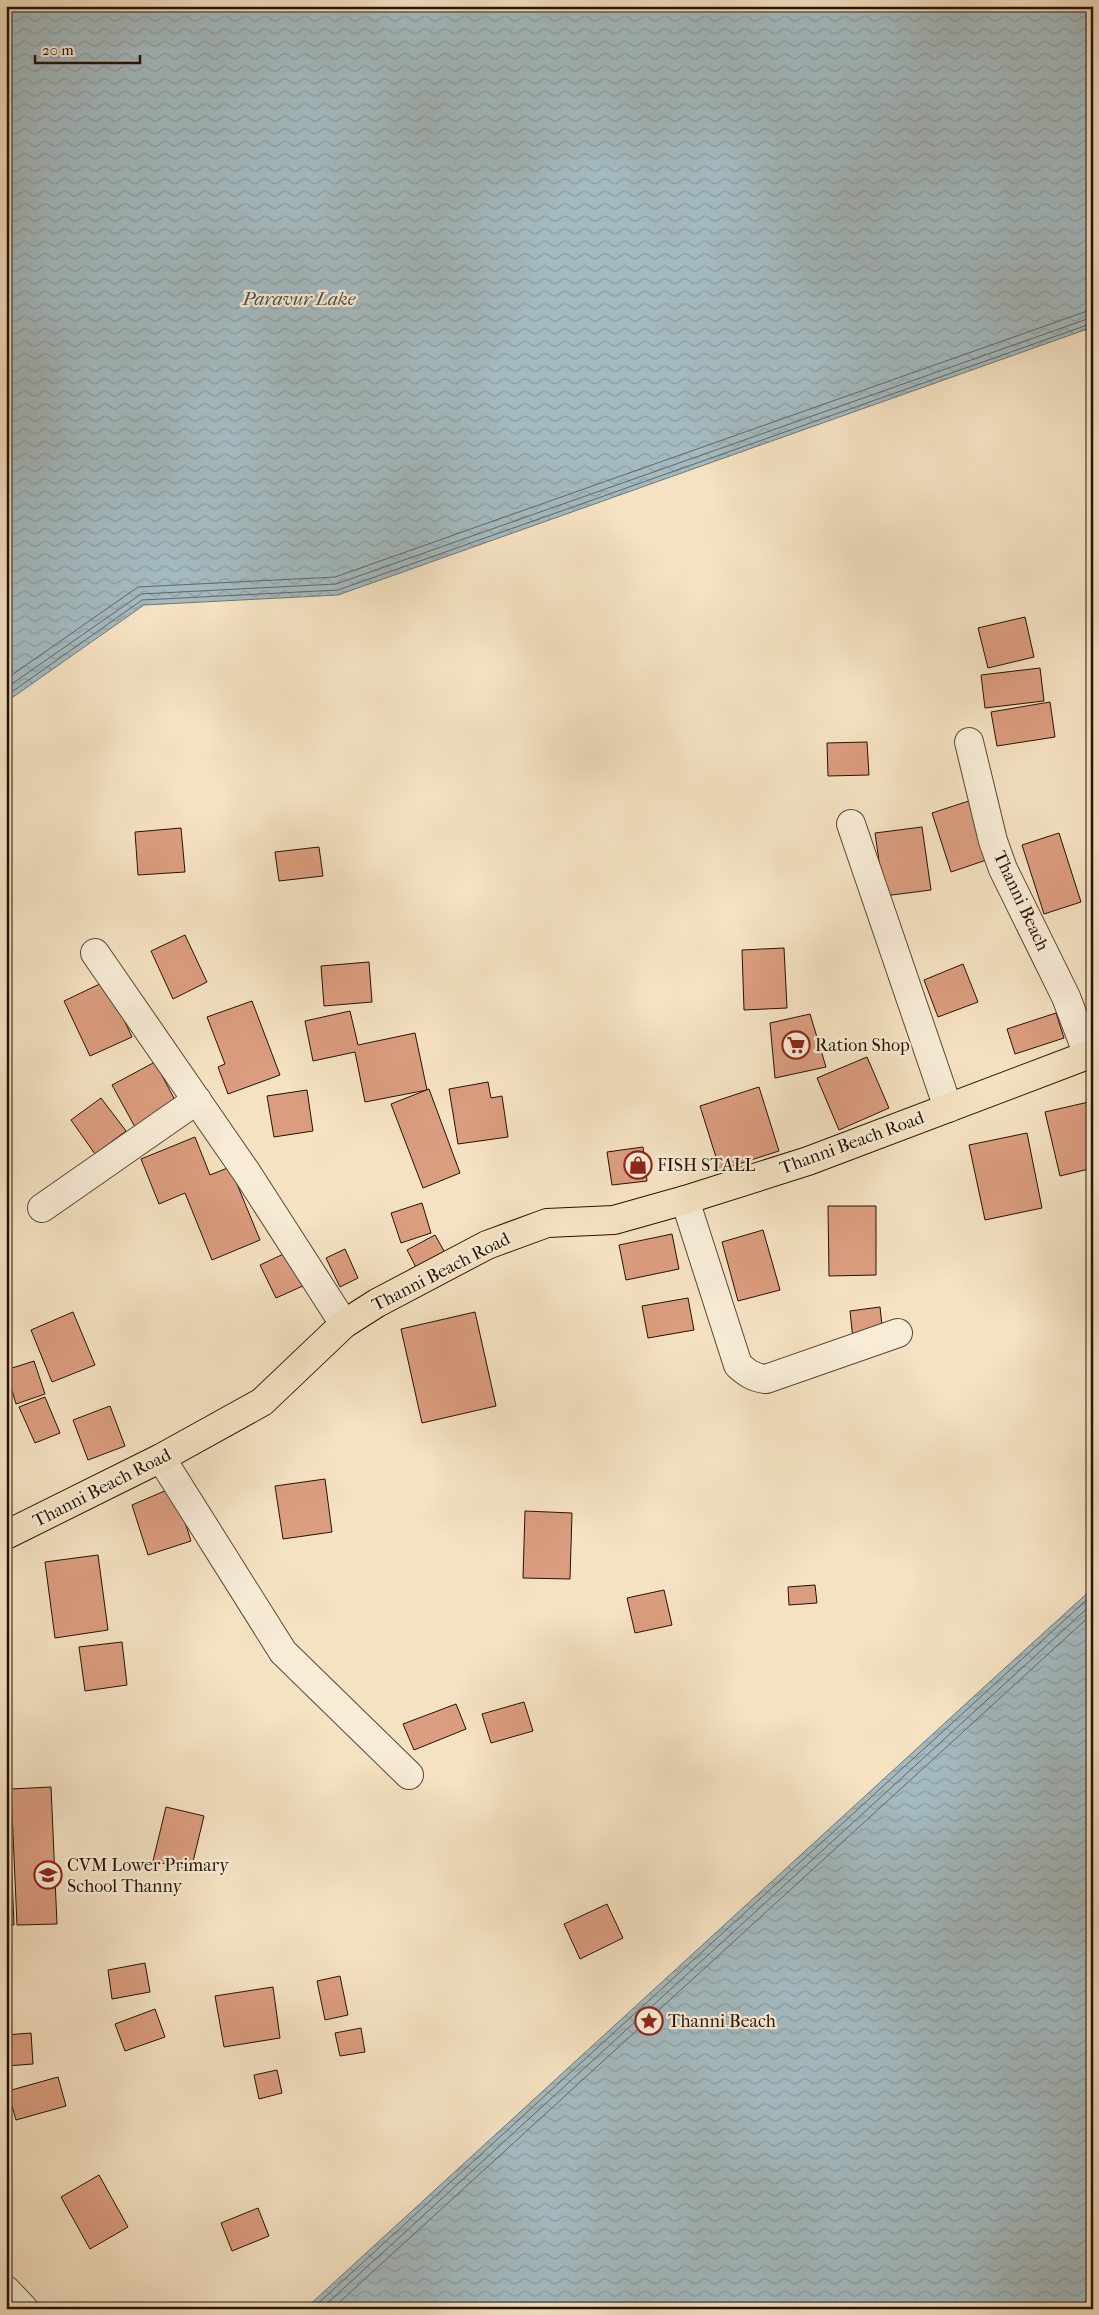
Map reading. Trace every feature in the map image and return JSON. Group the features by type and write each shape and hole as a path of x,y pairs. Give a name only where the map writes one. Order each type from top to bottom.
{"main road":[{"name":"Thanni Beach Road","path":"6,1535 162,1458 262,1402 344,1324 377,1303 488,1245 547,1223 614,1220 685,1200 808,1161 1090,1054"}],"street":[{"name":"Thanni Beach","path":"969,742 993,841 1003,869 1066,997 1090,1054"},
{"path":"851,824 948,1108"},
{"path":"95,953 247,1173 344,1324"},
{"path":"42,1208 197,1100"},
{"path":"685,1200 738,1365 747,1373 766,1379 898,1334"},
{"path":"162,1458 283,1652 409,1775"},
{"path":"6,2290 24,2309"}],"water":[{"name":"Paravur Lake","path":"6,6 1093,6 1093,327 338,595 144,605 6,702"},
{"path":"1093,1588 1093,2309 305,2309 983,1688"}],"building":[{"path":"1025,617 1034,657 988,668 978,628"},
{"path":"1040,668 1044,701 985,708 981,675"},
{"path":"1050,702 1055,737 997,746 991,712"},
{"path":"867,742 869,775 828,776 827,743"},
{"path":"981,797 1001,855 951,872 932,813"},
{"path":"922,827 931,890 884,896 875,833"},
{"path":"181,828 185,872 138,875 135,832"},
{"path":"1059,833 1081,902 1044,914 1022,845"},
{"path":"319,847 323,876 279,881 275,852"},
{"path":"185,935 207,982 173,999 151,951"},
{"path":"784,948 787,1008 744,1010 742,950"},
{"path":"369,962 372,1002 324,1006 321,966"},
{"path":"963,964 978,1002 938,1017 924,980"},
{"path":"106,981 132,1037 90,1056 64,1001"},
{"path":"252,1001 280,1075 228,1094 218,1067 225,1064 207,1017"},
{"path":"350,1011 358,1045 415,1033 427,1090 365,1102 355,1052 313,1061 305,1021"},
{"path":"1056,1013 1064,1038 1015,1054 1007,1029"},
{"name":"Ration Shop","path":"810,1014 826,1067 775,1078 770,1023"},
{"path":"867,1057 889,1108 839,1130 817,1078"},
{"path":"155,1062 177,1104 135,1127 112,1085"},
{"path":"488,1082 491,1098 502,1096 508,1137 458,1144 449,1089"},
{"path":"759,1087 779,1151 720,1170 700,1106"},
{"path":"429,1089 460,1173 423,1188 391,1104"},
{"path":"307,1090 313,1131 274,1137 267,1096"},
{"path":"101,1098 126,1131 95,1154 71,1120"},
{"path":"1093,1101 1093,1168 1060,1176 1045,1112"},
{"path":"1027,1133 1042,1208 985,1220 969,1145"},
{"path":"195,1137 210,1175 230,1167 260,1240 212,1260 185,1193 159,1204 141,1159"},
{"path":"643,1147 647,1181 612,1185 607,1152"},
{"path":"422,1203 431,1233 401,1243 391,1213"},
{"path":"828,1206 876,1206 876,1275 829,1276"},
{"path":"763,1230 780,1290 738,1301 722,1242"},
{"path":"672,1234 679,1269 626,1280 619,1245"},
{"path":"435,1235 448,1258 419,1273 407,1250"},
{"path":"345,1249 358,1278 340,1287 326,1258"},
{"path":"290,1251 305,1285 276,1298 260,1265"},
{"path":"688,1298 694,1330 648,1338 642,1306"},
{"path":"880,1307 883,1335 853,1339 850,1311"},
{"path":"73,1312 95,1365 52,1382 31,1330"},
{"path":"475,1312 496,1406 422,1423 401,1329"},
{"path":"34,1361 45,1394 16,1404 6,1370"},
{"path":"45,1397 60,1433 35,1443 19,1407"},
{"path":"110,1406 125,1446 88,1460 73,1420"},
{"path":"325,1479 332,1532 283,1539 275,1486"},
{"path":"174,1487 191,1541 148,1555 132,1505"},
{"path":"525,1511 572,1513 570,1579 523,1578"},
{"path":"98,1555 108,1630 55,1638 45,1562"},
{"path":"815,1585 817,1603 789,1605 788,1587"},
{"path":"664,1590 672,1625 635,1633 627,1598"},
{"path":"122,1642 127,1685 85,1691 79,1647"},
{"path":"524,1702 533,1731 491,1743 482,1714"},
{"path":"456,1704 466,1729 414,1750 403,1724"},
{"path":"51,1787 57,1924 17,1925 11,1789"},
{"path":"6,1801 9,1801 14,1925 6,1925"},
{"path":"166,1807 204,1816 191,1870 153,1861"},
{"path":"607,1904 623,1938 580,1959 564,1924"},
{"path":"145,1963 150,1992 112,1999 108,1970"},
{"path":"340,1976 348,2015 325,2020 317,1981"},
{"path":"273,1987 280,2038 224,2047 215,1996"},
{"path":"155,2009 165,2037 125,2051 115,2024"},
{"path":"361,2028 365,2052 340,2056 335,2033"},
{"path":"31,2033 33,2064 6,2066 6,2035"},
{"path":"277,2070 282,2093 259,2099 254,2075"},
{"path":"58,2077 66,2106 16,2120 8,2091"},
{"path":"99,2175 128,2227 90,2249 61,2197"},
{"path":"258,2208 269,2236 232,2251 221,2223"}],"place":[{"name":"Ration Shop","path":"796,1045"},
{"name":"FISH STALL","path":"638,1165"},
{"name":"CVM Lower Primary School Thanny","path":"48,1875"},
{"name":"Thanni Beach","path":"649,2021"}]}
